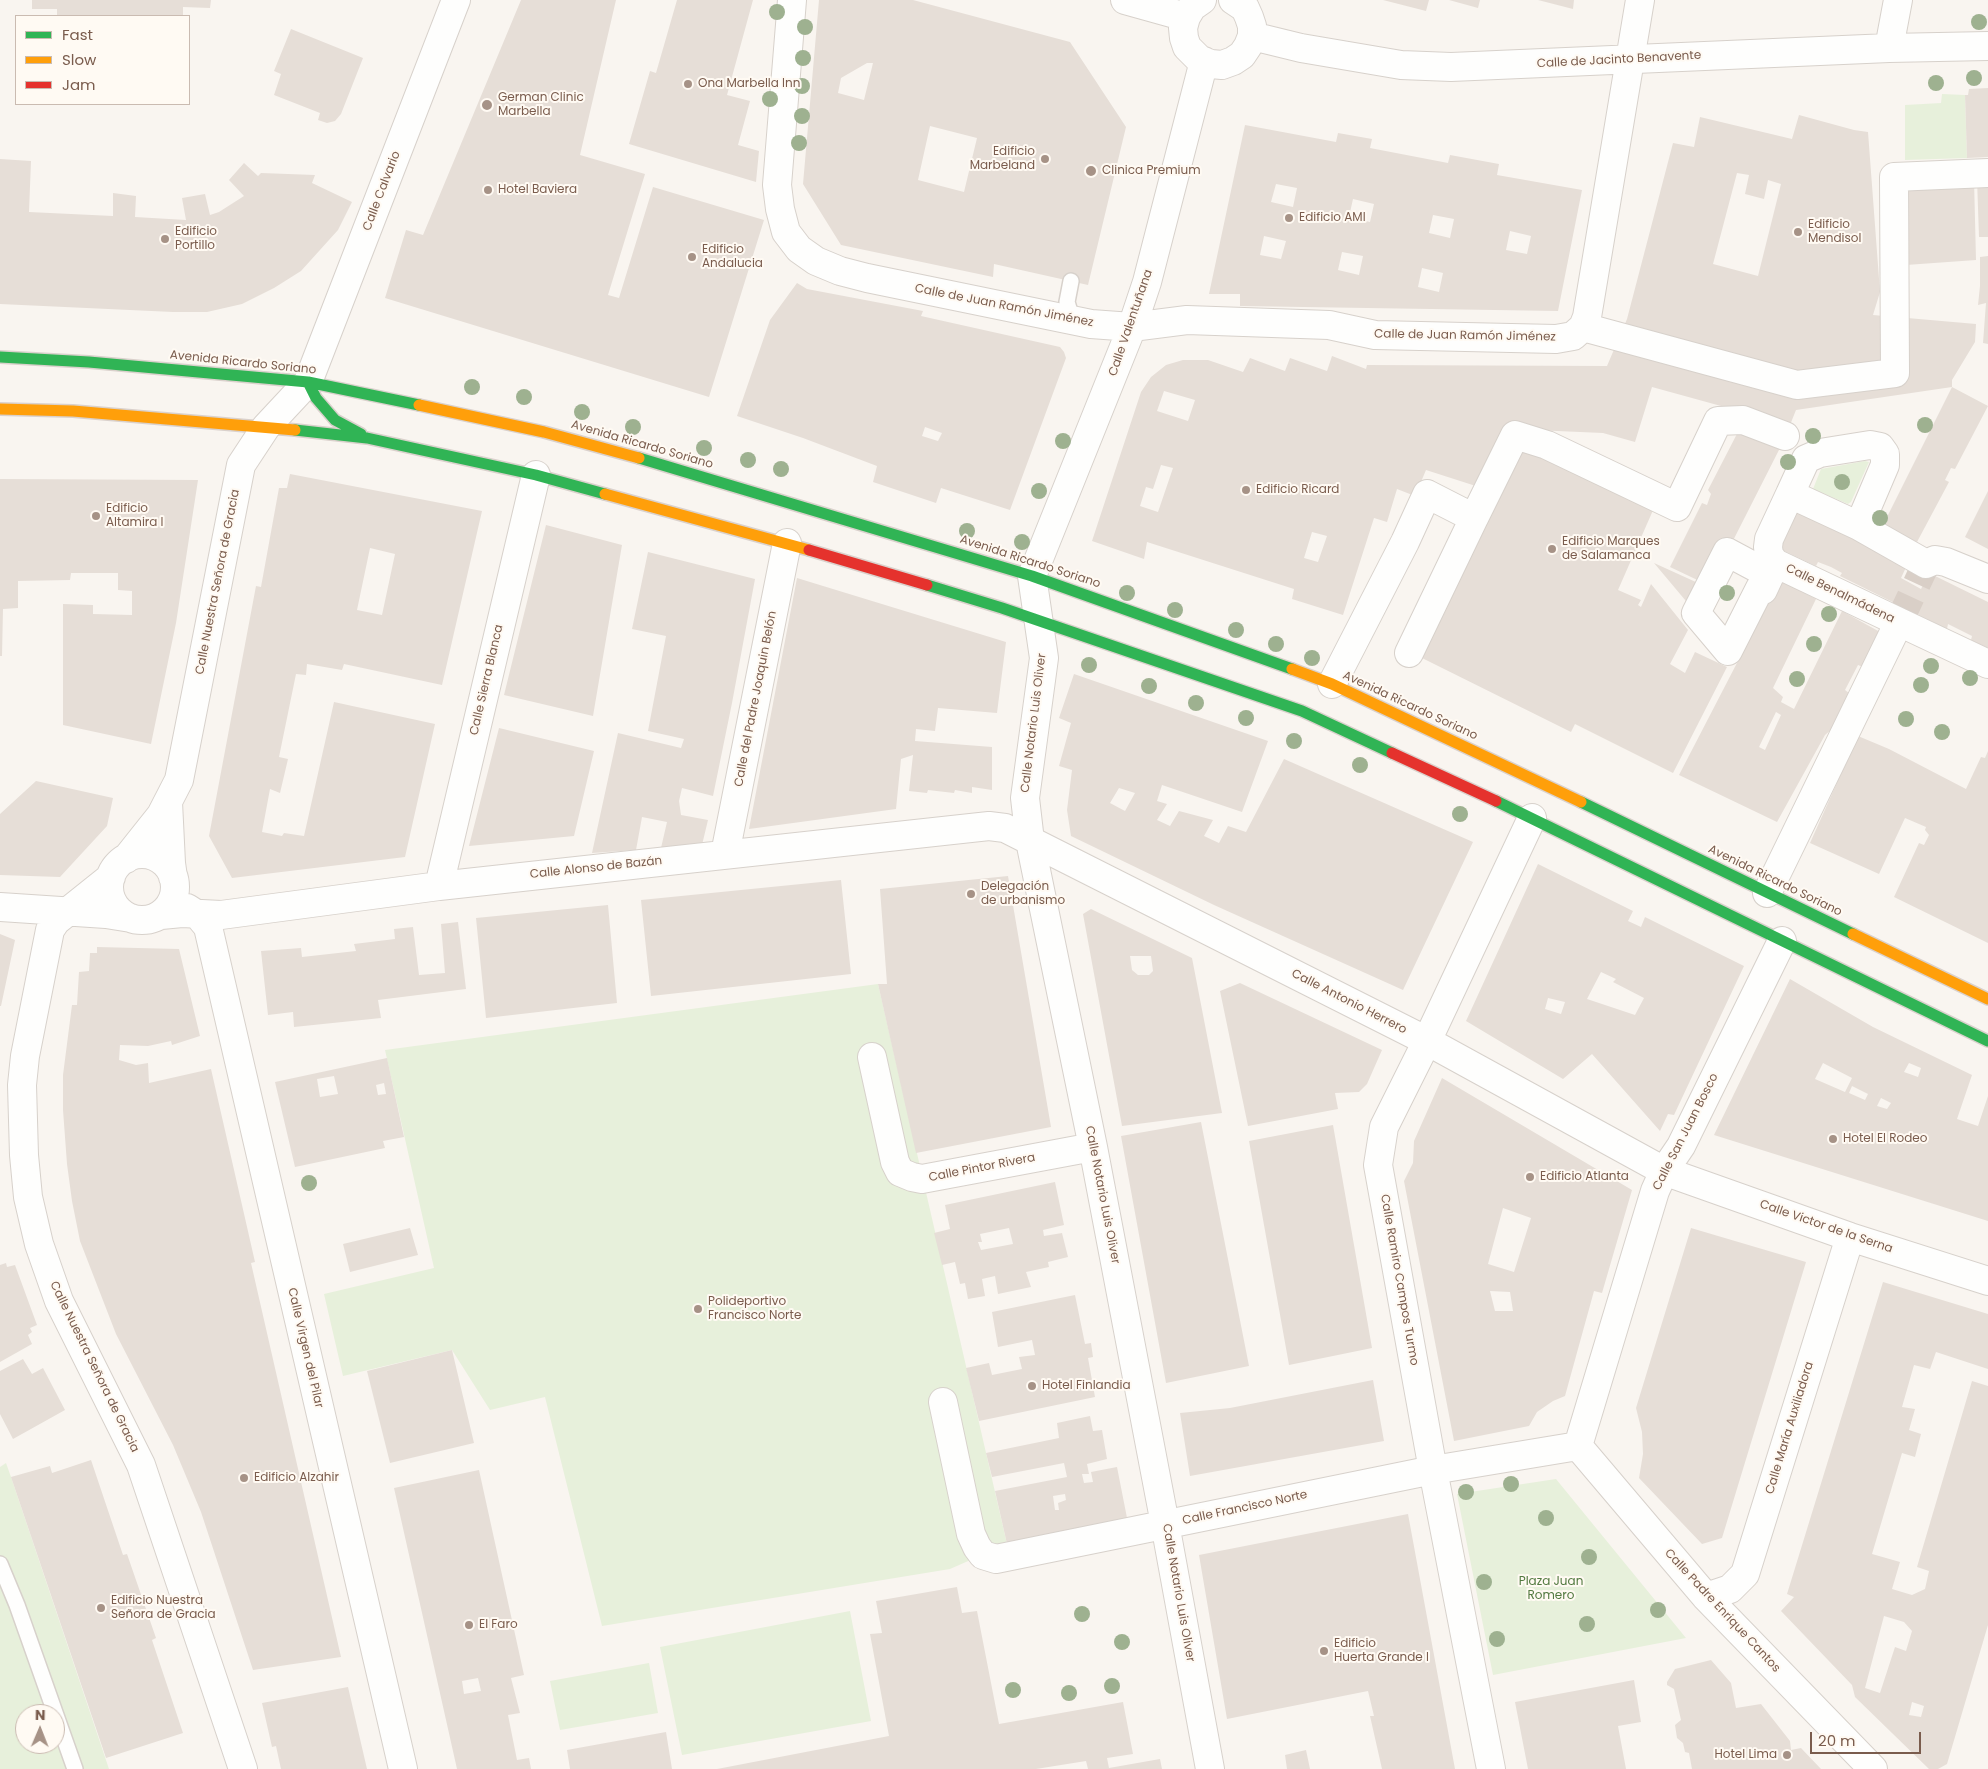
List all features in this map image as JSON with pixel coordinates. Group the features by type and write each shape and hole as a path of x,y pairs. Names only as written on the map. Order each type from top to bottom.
{"main road":[{"name":"Avenida Ricardo Soriano","path":"0,357 89,362 308,382 544,432 698,475 1032,576 1332,684 1523,774 1988,999"},
{"path":"308,382 316,398 335,420 367,438"},
{"path":"0,409 74,411 266,427 367,438 536,475 787,543 1039,620 1302,711 1532,818 1988,1041"}],"street":[{"name":"Calle Calvario","path":"308,382 456,0"},
{"name":"Calle de Juan Ramón Jiménez","path":"792,0 777,185 780,209 786,232 799,249 816,261 840,271 1078,322 1132,327 1196,321 1329,325 1375,335 1556,339 1573,336 1583,327"},
{"path":"1125,0 1194,8 1183,28 1187,47 1193,54 1204,61 1222,65 1242,55 1252,36 1252,26 1244,3"},
{"path":"1640,0 1588,317 1583,327 1797,385 1895,373 1894,177 1988,173"},
{"path":"1889,48 1898,0"},
{"name":"Calle de Jacinto Benavente","path":"1252,36 1301,48 1401,65 1451,67 1889,48 1988,46"},
{"name":"Calle Valentuñana","path":"1032,576 1132,327 1147,282 1204,61"},
{"name":"Calle Nuestra Señora de Gracia","path":"242,1769 141,1465 59,1301 39,1244 28,1197 24,1155 22,1085 25,1056 53,915 119,868 156,821 179,780 241,465 266,427 308,382"},
{"path":"1409,653 1516,435 1547,445 1678,507 1718,421 1744,420 1785,436"},
{"path":"1859,526 1885,465 1885,454 1880,447 1870,445 1828,452 1806,459 1790,494 1859,526 1926,564 1935,560 1946,562 1988,579"},
{"name":"Calle Sierra Blanca","path":"439,886 536,475"},
{"path":"1332,684 1400,533 1427,494 1474,518"},
{"name":"Calle Benalmádena","path":"1768,893 1899,622 1775,563 1769,556 1769,540 1790,494"},
{"name":"Calle del Padre Joaquin Belón","path":"725,854 787,543"},
{"name":"Calle Notario Luis Oliver","path":"1032,576 1044,658 1025,798 1030,841 1093,1147 1166,1524 1210,1769"},
{"path":"1899,622 1988,664"},
{"name":"Calle Nuestra Señora de Gracia","path":"168,802 171,868 169,896"},
{"name":"Calle Ramiro Campos Turmo","path":"1491,1769 1433,1470 1378,1165 1384,1127 1428,1041 1532,818"},
{"name":"Calle Alonso de Bazán","path":"206,919 439,886 989,826 1006,828 1030,841"},
{"name":"Calle Antonio Herrero","path":"1030,841 1428,1041 1664,1171"},
{"path":"0,907 53,915 106,914 136,920 149,919 169,896 165,864 151,856 141,855 119,868 110,890 112,899 119,911 131,918"},
{"path":"169,896 206,919"},
{"name":"Calle Virgen del Pilar","path":"206,919 403,1769"},
{"name":"Calle San Juan Bosco","path":"1578,1446 1652,1200 1664,1171 1681,1146 1782,941"},
{"name":"Calle Pintor Rivera","path":"872,1057 895,1162 900,1172 912,1177 922,1179 1093,1147"},
{"name":"Calle Victor de la Serna","path":"1664,1171 1850,1237 1988,1281"},
{"name":"Calle María Auxiliadora","path":"1706,1597 1730,1589 1745,1574 1850,1237"},
{"name":"Calle Francisco Norte","path":"943,1402 971,1534 976,1547 983,1555 996,1559 1433,1470 1578,1446"},
{"name":"Calle Padre Enrique Cantos","path":"1578,1446 1706,1597 1873,1769"}],"lane":[{"path":"1071,281 1067,302 1070,312 1078,322"},
{"path":"0,1564 17,1605 76,1769"}],"green space":[{"path":"1942,94 1965,95 1967,158 1905,160 1905,105 1941,103"},
{"path":"1865,461 1869,462 1851,502 1848,504 1813,489 1821,469"},
{"name":"Polideportivo Francisco Norte","path":"878,984 1007,1544 950,1569 602,1626 545,1397 490,1410 452,1350 343,1376 324,1294 434,1268 385,1050"},
{"path":"6,1463 109,1769 0,1769 0,1467"},
{"name":"Plaza Juan Romero","path":"1556,1479 1686,1638 1493,1675 1457,1494"},
{"path":"850,1611 871,1721 682,1755 660,1647"},
{"path":"649,1663 658,1713 560,1730 550,1681"}],"building":[{"path":"32,0 211,0 210,8 183,7 183,15 57,15 57,9 32,9"},
{"path":"521,0 616,0 580,155 645,174 608,295 619,298 653,187 764,220 709,397 385,298 406,230 423,235"},
{"name":"Ona Marbella Inn","path":"677,0 753,0 727,95 750,101 738,145 759,151 756,182 629,144 650,71 656,73"},
{"name":"Edificio Marbeland","path":"819,0 913,0 1070,42 1126,127 1088,285 994,264 993,277 841,245 803,184","holes":["867,63 873,63 864,100 838,93 841,78","930,126 977,138 964,192 918,180"]},
{"path":"1383,0 1429,0 1426,11"},
{"path":"1449,0 1480,0 1478,8"},
{"path":"1538,0 1574,0 1573,9"},
{"path":"291,29 363,58 341,114 335,121 327,123 318,120 320,113 274,95 281,74 274,71"},
{"path":"1988,88 1988,157 1967,158 1965,95 1968,95 1969,89"},
{"path":"1799,115 1868,132 1880,292 1873,315 1976,324 1975,342 1952,380 1952,387 1796,410 1790,425 1652,387 1635,442 1603,433 1511,429 1482,488 1426,470 1415,496 1397,489 1387,522 1374,518 1343,615 1292,599 1294,589 1147,542 1144,559 1092,541 1141,392 1151,377 1166,365 1183,360 1208,360 1243,372 1250,358 1285,371 1290,358 1327,371 1332,356 1366,369 1367,365 1607,366 1627,319 1673,143 1694,147 1700,117 1792,139","holes":["1737,173 1749,175 1745,194 1764,199 1768,180 1781,184 1758,276 1713,264","1164,391 1195,400 1188,421 1157,411","1161,465 1173,468 1158,512 1140,506 1146,487 1153,489","1312,532 1327,536 1318,562 1304,558"]},
{"name":"Edificio AMI","path":"1245,125 1336,142 1338,133 1372,139 1370,148 1448,163 1450,155 1499,164 1497,175 1582,190 1558,311 1240,306 1240,294 1209,294","holes":["1276,184 1297,188 1293,207 1271,202","1353,199 1374,204 1370,222 1349,217","1433,215 1454,219 1450,238 1429,233","1510,231 1531,236 1527,254 1506,250","1264,236 1286,241 1281,259 1260,255","1342,252 1363,256 1359,275 1338,270","1422,268 1443,273 1439,292 1418,287"]},
{"name":"Edificio Portillo","path":"0,159 31,161 29,212 113,216 113,193 136,196 135,217 186,220 182,198 205,194 210,215 219,212 244,196 229,180 244,163 258,176 261,173 315,175 312,183 352,202 338,230 301,271 274,288 242,304 207,312 173,312 0,304"},
{"path":"1988,178 1988,237 1979,237 1977,179"},
{"path":"1974,179 1976,260 1906,265 1902,182"},
{"path":"1988,256 1988,344 1983,343 1986,303 1978,305 1980,257"},
{"path":"797,283 807,289 923,311 921,316 1060,347 1066,358 1010,510 941,488 936,503 873,482 877,466 737,416 770,320","holes":["925,427 942,433 938,441 922,436"]},
{"path":"1952,387 1988,406 1955,469 1951,468 1945,480 1949,482 1917,542 1883,525"},
{"path":"1740,428 1781,446 1710,586 1670,567 1702,503 1707,505 1711,494 1708,490"},
{"name":"Edificio Marques de Salamanca","path":"1517,443 1654,508 1618,590 1641,600 1638,605 1641,607 1651,584 1688,630 1670,664 1685,673 1695,652 1727,667 1673,773 1575,724 1571,732 1422,658 1426,650 1421,648"},
{"path":"290,474 482,511 442,685 344,664 342,670 307,664 306,675 296,674 279,757 288,759 280,793 270,789 262,832 282,836 284,833 304,836 334,702 435,724 405,857 232,878 209,836 256,586 261,587 279,488 287,488","holes":["370,548 395,554 382,615 357,610"]},
{"name":"Edificio Altamira I","path":"0,479 198,480 176,623 151,744 63,725 63,604 93,605 93,614 132,615 132,591 118,590 118,573 71,573 70,580 18,581 18,608 3,609 2,656 0,656"},
{"path":"1988,491 1988,549 1965,537"},
{"path":"1797,509 1908,563 1901,578 1921,589 1929,573 1988,602 1988,648 1971,640 1972,636 1948,624 1947,629 1840,576 1842,573 1831,567 1818,562 1816,566 1778,548"},
{"path":"546,525 622,545 593,716 504,695"},
{"path":"648,552 755,579 732,703 713,796 682,788 679,801 681,815 708,820 702,845 661,848 667,822 642,817 636,850 592,853 618,733 681,748 684,739 648,731 666,636 632,629"},
{"path":"1654,563 1709,588 1696,613"},
{"path":"1770,575 1816,599 1773,688 1783,697 1781,702 1794,709 1842,611 1880,632 1863,667 1858,665 1845,690 1849,693 1832,729 1825,735 1777,822 1679,775 1738,661 1728,651","holes":["1776,712 1781,715 1765,750 1759,747"]},
{"path":"797,578 1006,642 997,713 938,708 935,731 916,729 915,741 992,747 992,790 972,787 972,793 955,790 954,793 928,790 927,793 909,791 913,755 901,759 896,809 749,829"},
{"path":"1074,674 1268,741 1242,812 1162,785 1157,801 1167,804 1157,820 1170,826 1179,811 1213,820 1204,836 1219,843 1228,826 1246,832 1284,759 1473,842 1403,990 1214,905 1071,836 1067,810 1072,770 1059,766 1071,723 1059,718","holes":["1119,788 1135,793 1125,811 1110,803"]},
{"path":"499,728 594,751 574,836 469,846"},
{"path":"1858,736 1889,749 1966,789 1981,757 1985,758 1988,751 1988,943 1894,897 1919,843 1924,845 1929,835 1925,830 1926,827 1905,818 1879,874 1810,843"},
{"path":"36,781 113,798 107,826 60,877 0,875 0,814"},
{"path":"1538,864 1633,911 1628,921 1641,927 1645,917 1744,966 1674,1115 1668,1114 1660,1131 1592,1054 1563,1079 1466,1021","holes":["1601,972 1616,979 1613,982 1644,998 1635,1015 1587,999","1548,998 1565,1002 1561,1014 1545,1009"]},
{"path":"1008,876 1051,1127 916,1153 878,984 887,984 880,889"},
{"path":"841,880 851,974 651,996 641,900"},
{"path":"608,905 617,1003 486,1018 476,918"},
{"path":"1091,909 1192,958 1222,1113 1122,1126 1083,914","holes":["1130,956 1151,956 1153,971 1149,975 1138,975 1132,970"]},
{"path":"458,922 466,989 378,1000 381,1018 294,1027 293,1012 268,1015 261,951 301,948 302,957 356,951 354,944 395,939 394,929 413,927 419,975 445,973 441,924"},
{"path":"0,934 15,940 1,1006 0,1006"},
{"path":"97,947 179,949 200,1036 172,1045 171,1041 148,1046 120,1045 119,1060 136,1065 148,1063 149,1083 211,1069 255,1262 251,1263 341,1657 253,1670 201,1512 173,1445 116,1334 80,1241 67,1164 63,1110 63,1075 72,1005 77,1005 79,972 89,971 90,953 97,953"},
{"path":"1790,979 1873,1027 1972,1075 1957,1119 1978,1126 1988,1096 1988,1221 1714,1135","holes":["1823,1063 1852,1078 1845,1092 1815,1079","1909,1063 1921,1068 1918,1077 1904,1072","1852,1086 1868,1094 1865,1100 1849,1093","1881,1098 1891,1103 1887,1109 1877,1106"]},
{"path":"1240,983 1382,1050 1367,1084 1359,1092 1335,1093 1338,1109 1248,1126 1220,991"},
{"path":"387,1058 404,1137 383,1141 385,1148 295,1167 275,1082","holes":["334,1076 338,1094 320,1097 317,1079","384,1083 386,1094 378,1095 376,1085"]},
{"path":"1442,1078 1632,1190 1602,1293 1594,1291 1565,1396 1553,1401 1537,1412 1529,1426 1454,1441 1404,1181 1413,1163 1414,1141","holes":["1503,1208 1531,1218 1514,1272 1488,1264","1490,1291 1510,1292 1513,1311 1495,1311"]},
{"path":"1201,1122 1249,1366 1166,1383 1121,1136"},
{"path":"1333,1125 1372,1348 1289,1365 1249,1141"},
{"path":"1055,1182 1064,1225 1043,1230 1044,1236 1062,1233 1068,1257 1048,1262 1049,1267 1026,1272 1031,1287 998,1294 995,1276 982,1279 985,1296 968,1299 965,1283 960,1284 955,1262 942,1265 934,1233 950,1229 945,1205","holes":["1009,1228 1013,1244 981,1250 978,1242 982,1242 980,1234"]},
{"path":"410,1228 418,1255 350,1272 343,1244"},
{"path":"1691,1228 1806,1262 1722,1538 1702,1544 1639,1478 1643,1454 1642,1432 1636,1408"},
{"path":"6,1263 7,1267 15,1265 37,1325 30,1328 32,1332 28,1335 32,1344 0,1362 0,1265"},
{"path":"1883,1282 1988,1314 1988,1369 1936,1352 1930,1369 1914,1365 1902,1407 1915,1409 1909,1430 1921,1434 1915,1457 1902,1453 1872,1554 1900,1562 1892,1589 1912,1595 1925,1589 1929,1571 1917,1567 1972,1381 1988,1386 1988,1625 1947,1764 1938,1769 1929,1769 1855,1697 1852,1685 1781,1611 1794,1597 1787,1594","holes":["1884,1616 1904,1622 1912,1631 1906,1651 1895,1647 1880,1693 1865,1688","1912,1702 1924,1706 1921,1717 1909,1715"]},
{"name":"Hotel Finlandia","path":"1075,1295 1085,1344 1091,1343 1093,1357 1088,1358 1095,1397 979,1421 966,1368 989,1363 992,1375 1022,1369 1019,1357 1035,1355 1032,1340 998,1347 992,1312"},
{"path":"452,1350 474,1443 390,1463 367,1371"},
{"path":"23,1359 32,1374 43,1368 65,1410 13,1439 0,1414 0,1371"},
{"path":"1373,1380 1384,1441 1190,1476 1180,1413 1230,1408"},
{"path":"1090,1416 1093,1431 1102,1430 1107,1459 1087,1464 1089,1474 1082,1474 1084,1483 1093,1482 1091,1472 1117,1467 1128,1523 1007,1544 995,1491 1067,1477 1064,1463 992,1477 986,1453 1059,1438 1057,1423","holes":["1065,1494 1066,1500 1058,1503 1059,1510 1055,1510 1053,1496"]},
{"name":"Edificio Nuestra Señora de Gracia","path":"91,1460 123,1555 127,1554 156,1638 152,1640 183,1733 106,1758 11,1477 50,1466 52,1473"},
{"name":"El Faro","path":"479,1470 524,1675 511,1678 520,1713 508,1715 517,1760 529,1758 531,1769 457,1769 394,1488","holes":["478,1678 481,1691 464,1694 462,1681"]},
{"name":"Edificio Huerta Grande I","path":"1408,1514 1455,1769 1382,1769 1370,1716 1374,1716 1368,1691 1227,1719 1199,1555"},
{"path":"957,1587 962,1613 977,1611 999,1724 1123,1702 1133,1754 1107,1758 1109,1768 1160,1759 1162,1769 1088,1769 1086,1761 1036,1769 717,1769 889,1736 870,1634 882,1633 876,1601"},
{"path":"1711,1660 1731,1683 1736,1708 1761,1704 1790,1741 1791,1750 1801,1748 1821,1769 1692,1769 1689,1753 1685,1752 1683,1743 1677,1738 1675,1725 1681,1720 1674,1689 1667,1685 1667,1682 1675,1669"},
{"path":"1634,1680 1641,1722 1618,1726 1626,1769 1528,1769 1515,1702"},
{"path":"348,1687 367,1769 281,1769 276,1746 272,1747 262,1703"},
{"path":"666,1732 672,1769 570,1769 567,1750"},
{"path":"1306,1750 1310,1769 1287,1769 1285,1755"}],"tunnel":[{"path":"1899,622 1926,564"}],"traffic: fast":[{"path":"0,357 89,362 308,382 419,405"},
{"path":"308,382 316,398 335,420 361,434"},
{"path":"295,430 367,438 536,475 605,494"},
{"path":"639,458 1032,576 1292,669"},
{"path":"927,585 1002,608 1302,711 1392,753"},
{"path":"1496,801 1988,1041"},
{"path":"1581,802 1853,934"}],"traffic: slow":[{"path":"419,405 544,432 639,458"},
{"path":"0,409 73,411 295,430"},
{"path":"605,494 809,550"},
{"path":"1292,669 1332,684 1581,802"},
{"path":"1853,934 1988,999"}],"traffic: jam":[{"path":"809,550 927,585"},
{"path":"1392,753 1496,801"}],"place":[{"name":"Ona Marbella Inn","path":"688,84"},
{"name":"German Clinic Marbella","path":"487,105"},
{"name":"Edificio Marbeland","path":"1045,159"},
{"name":"Clinica Premium","path":"1091,171"},
{"name":"Hotel Baviera","path":"488,190"},
{"name":"Edificio AMI","path":"1289,218"},
{"name":"Edificio Mendisol","path":"1798,232"},
{"name":"Edificio Portillo","path":"165,239"},
{"name":"Edificio Andalucia","path":"692,257"},
{"name":"Edificio Ricard","path":"1246,490"},
{"name":"Edificio Altamira I","path":"96,516"},
{"name":"Edificio Marques de Salamanca","path":"1552,549"},
{"name":"Delegación de urbanismo","path":"971,894"},
{"name":"Hotel El Rodeo","path":"1833,1139"},
{"name":"Edificio Atlanta","path":"1530,1177"},
{"name":"Polideportivo Francisco Norte","path":"698,1309"},
{"name":"Hotel Finlandia","path":"1032,1386"},
{"name":"Edificio Alzahir","path":"244,1478"},
{"name":"Edificio Nuestra Señora de Gracia","path":"101,1608"},
{"name":"El Faro","path":"469,1625"},
{"name":"Edificio Huerta Grande I","path":"1324,1651"},
{"name":"Hotel Lima","path":"1787,1755"}]}
